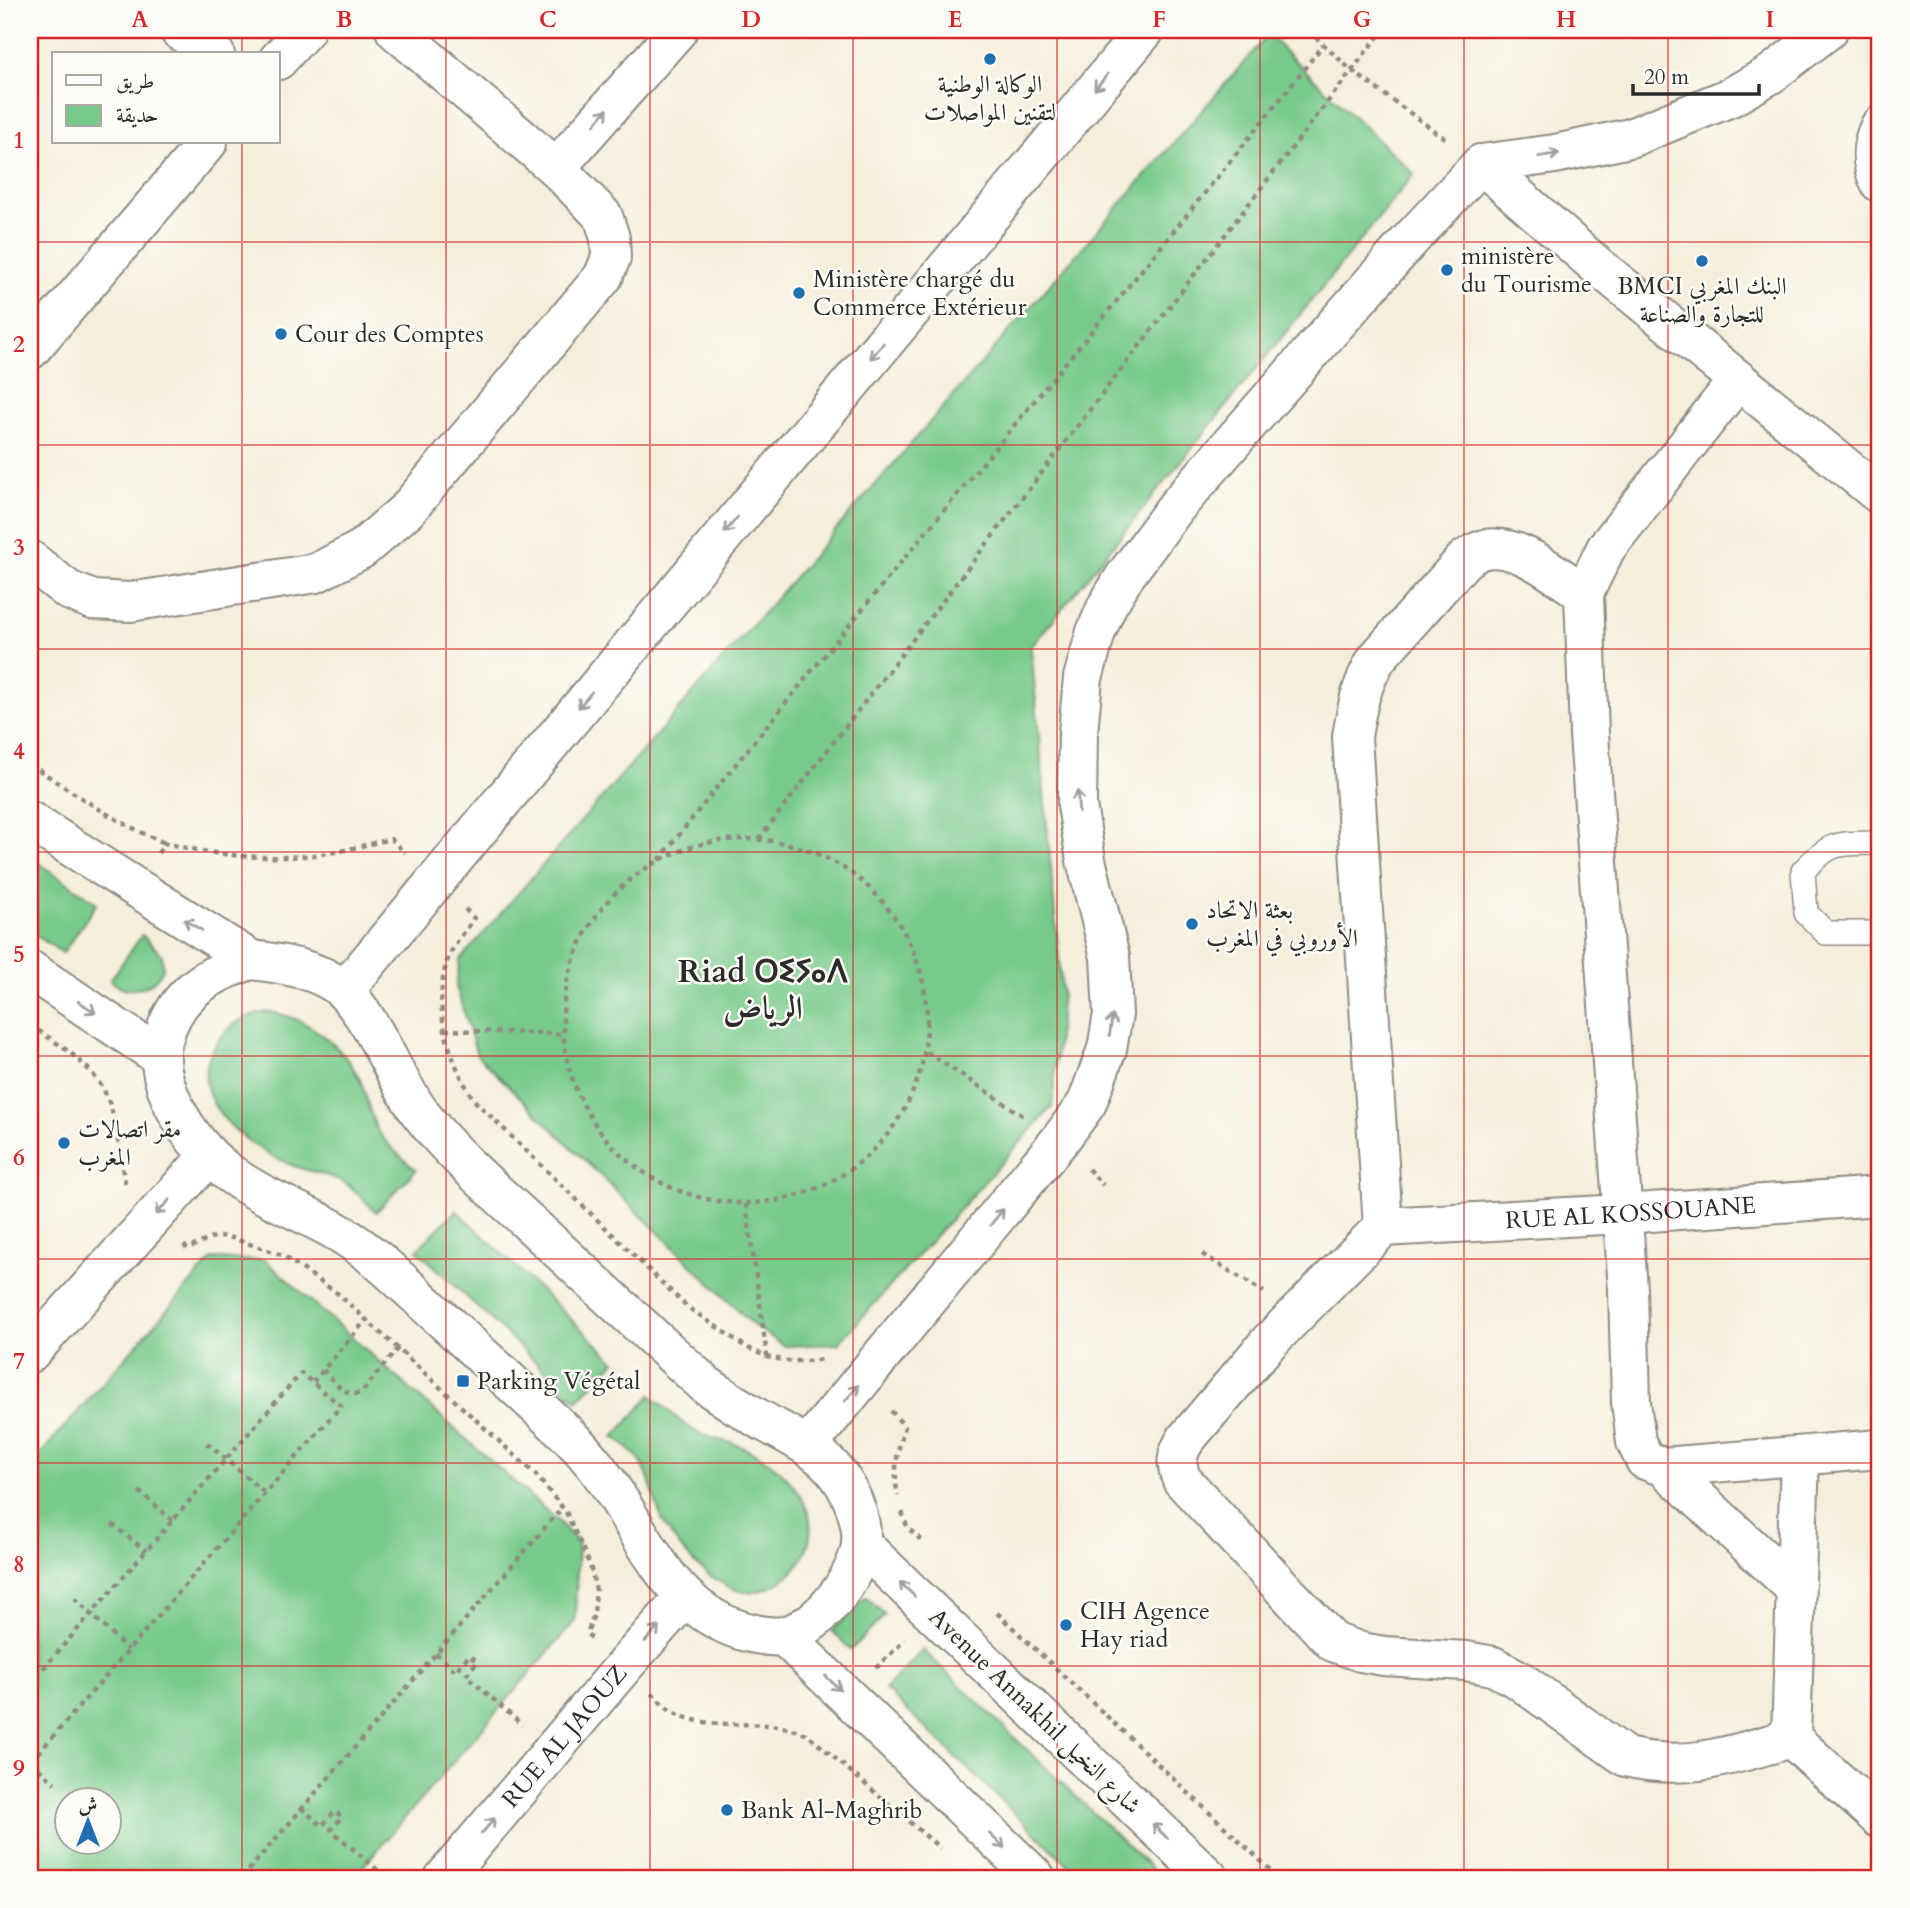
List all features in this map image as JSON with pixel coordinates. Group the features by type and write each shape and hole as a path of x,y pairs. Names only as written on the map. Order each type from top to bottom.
{"street":[{"path":"179,30 212,52"},
{"path":"280,58 305,30"},
{"path":"30,560 68,590 93,600 130,602 316,573 362,549 407,510 603,278 611,258 610,238 603,216 556,169 395,30"},
{"path":"556,169 678,30"},
{"path":"344,991 1145,30"},
{"path":"808,1445 1060,1140 1087,1103 1107,1049 1112,1014 1110,957 1086,860 1077,805 1078,733 1083,678 1096,632 1107,606 1125,576 1176,508 1400,251 1481,164 1555,154 1630,138 1731,97 1771,74 1828,30"},
{"path":"1880,126 1871,152 1873,169 1880,183"},
{"path":"30,350 206,144"},
{"path":"1481,164 1594,263 1880,495"},
{"path":"1738,380 1606,548 1584,593 1589,734 1628,1290 1631,1402 1636,1442 1645,1460 1664,1467 1795,1588"},
{"path":"1584,593 1526,557 1506,550 1483,549 1465,559 1377,658 1360,690 1352,737 1383,1227 1269,1342 1186,1439 1177,1454 1176,1465 1182,1480 1333,1642 1361,1652 1384,1656 1466,1661 1493,1667 1519,1680 1626,1756 1646,1761 1704,1762 1791,1738"},
{"path":"30,821 134,889 251,960"},
{"path":"251,960 282,963 311,972 344,991 376,1036 410,1099 466,1164 706,1385 739,1408 808,1445 833,1467 845,1485 857,1514 861,1544 852,1574 835,1600 812,1622 784,1636 757,1634 730,1627 706,1614 685,1597 657,1565 618,1499 593,1465 559,1427 373,1256 317,1221 250,1189 208,1157 185,1127 168,1093 159,1056 166,1029 175,1012 199,983 223,969 251,960"},
{"path":"30,970 159,1056"},
{"path":"30,1353 208,1157"},
{"name":"RUE AL KOSSOUANE","path":"1383,1227 1880,1196"},
{"path":"1664,1467 1880,1448"},
{"path":"1800,1455 1791,1738 1880,1819"},
{"name":"Avenue Annakhil شارع النخيل","path":"861,1544 1209,1878"},
{"name":"RUE AL JAOUZ","path":"444,1878 685,1597"},
{"path":"784,1636 1036,1878"}],"lane":[{"path":"1880,843 1836,844 1818,856 1803,871 1806,913 1826,933 1880,933"}],"path":[{"path":"1308,30 1351,70 1481,164"},
{"path":"759,839 1383,30"},
{"path":"658,860 707,842 759,839 810,851 856,875 893,913 917,958 928,1009 927,1052 906,1109 875,1150 832,1181 784,1199 746,1204 681,1192 635,1166 598,1130 573,1084 562,1034 566,981 585,933 616,891 658,860 1323,45"},
{"path":"30,764 104,813 165,843 234,856 277,858 321,854 391,839 474,918 448,958 442,1006 451,1055 474,1100 687,1306 746,1347 767,1357 812,1361 836,1356 863,1380 905,1427 899,1446 896,1485 907,1527 926,1545"},
{"path":"134,889 165,843"},
{"path":"445,1030 562,1034"},
{"path":"927,1052 1060,1140 1103,1185"},
{"path":"746,1204 767,1357"},
{"path":"1202,1254 1298,1313"},
{"path":"313,1382 366,1320"},
{"path":"323,1370 350,1394 356,1395 362,1392 398,1348"},
{"path":"30,1684 301,1373 341,1406 30,1763 55,1783"},
{"path":"207,1443 265,1493"},
{"path":"139,1491 173,1521"},
{"path":"242,1878 562,1508"},
{"path":"112,1524 146,1551"},
{"path":"75,1598 128,1650"},
{"path":"994,1610 1279,1878"},
{"path":"808,1735 932,1613"},
{"path":"436,1653 455,1671 470,1655 477,1662 466,1675 501,1707"},
{"path":"30,1670 37,1676"},
{"path":"301,1808 322,1826 335,1811 342,1817 331,1830 387,1878"}],"green space":[{"path":"1268,35 1414,174 1031,647 1062,992 1052,1107 838,1344 784,1346 753,1325 477,1055 456,986 460,960"},
{"path":"30,857 97,903 63,953 30,932"},
{"path":"142,935 162,955 163,969 153,982 146,986 124,988 110,980"},
{"path":"267,1012 281,1014 309,1026 344,1055 360,1080 378,1131 416,1170 376,1212 345,1183 289,1164 256,1146 239,1134 213,1103 207,1086 206,1068 213,1049 235,1023"},
{"path":"456,1210 615,1361 577,1401 417,1250"},
{"path":"212,1259 265,1260 558,1521 578,1542 575,1621 353,1878 30,1878 30,1466"},
{"path":"651,1395 694,1431 755,1453 776,1467 793,1485 806,1507 810,1537 798,1565 775,1585 761,1591 746,1592 728,1586 696,1564 668,1531 641,1462 614,1437"},
{"path":"866,1597 885,1615 851,1650 832,1631"},
{"path":"923,1650 1161,1878 1082,1878 885,1689"}],"place":[{"name":"الوكالة الوطنية لتقنين المواصلات","path":"990,59"},
{"name":"BMCI البنك المغربي للتجارة والصناعة","path":"1702,261"},
{"name":"ministère du Tourisme","path":"1447,270"},
{"name":"Ministère chargé du Commerce Extérieur","path":"799,293"},
{"name":"Cour des Comptes","path":"281,334"},
{"name":"بعثة الاتحاد الأوروبي في المغرب","path":"1192,924"},
{"name":"مقر اتصالات المغرب","path":"64,1143"},
{"name":"Parking Végétal","path":"463,1381"},
{"name":"CIH Agence Hay riad","path":"1066,1625"},
{"name":"Bank Al-Maghrib","path":"727,1810"}],"district":[{"name":"Riad ⵔⵉⵢⴰⴷ الرياض","path":"763,990"}]}
